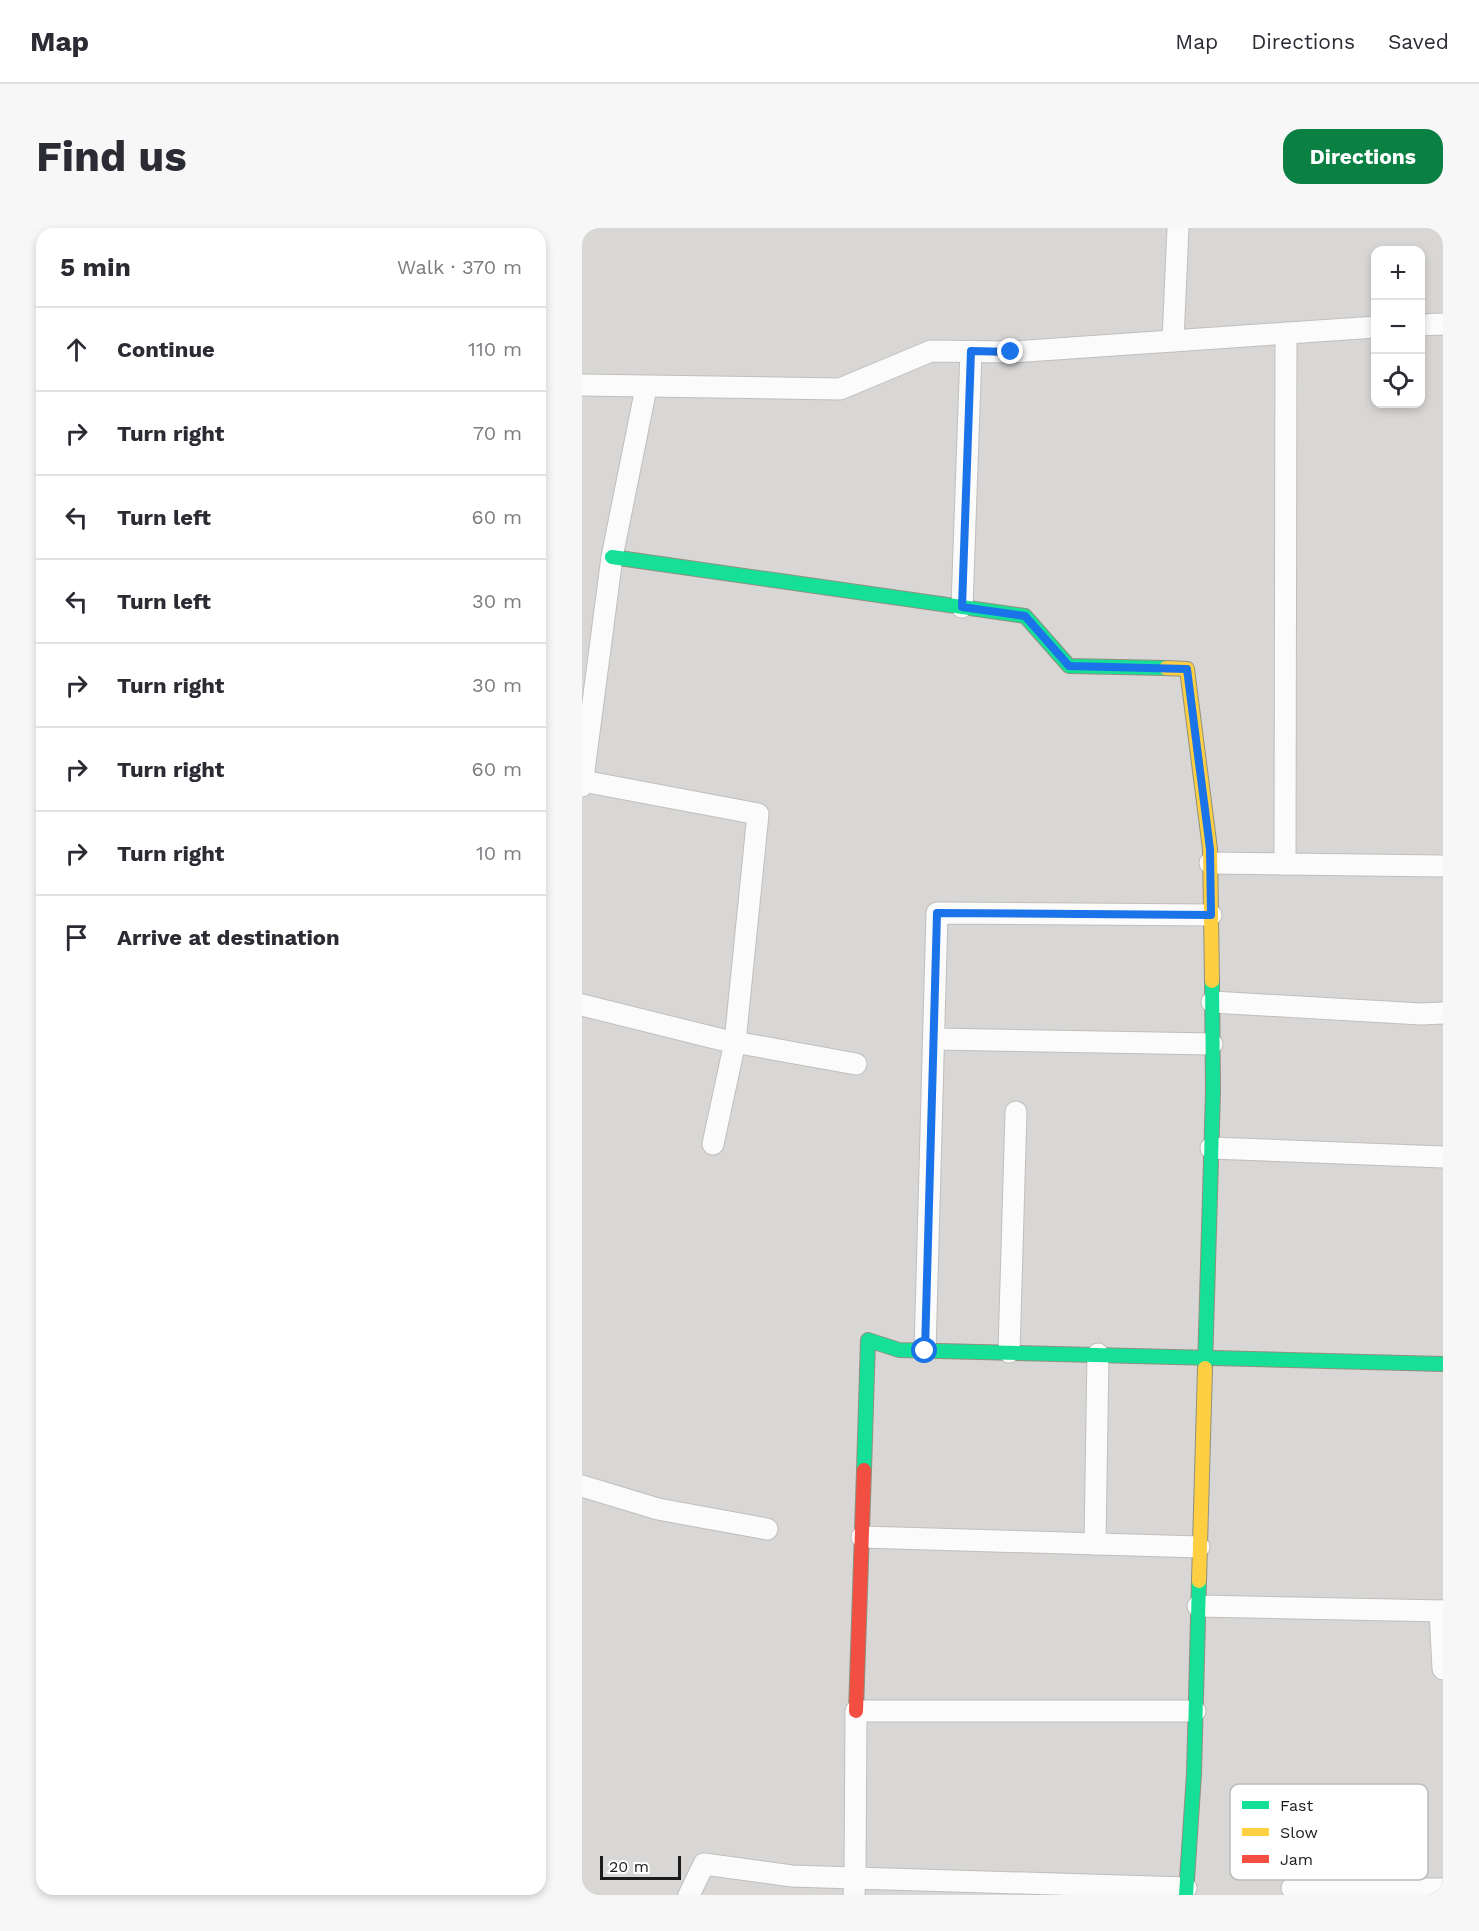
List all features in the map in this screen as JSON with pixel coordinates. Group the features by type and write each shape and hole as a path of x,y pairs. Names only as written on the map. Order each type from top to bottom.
{"street":[{"path":"1173,341 1178,228"},
{"path":"1425,325 1443,324"},
{"path":"582,385 646,388 840,389 931,351 1011,352 1371,327"},
{"path":"1285,864 1286,333"},
{"path":"962,607 971,351"},
{"path":"646,388 612,557 585,745 583,783 758,814 735,1042 713,1144"},
{"path":"612,557 1025,616 1069,666 1187,669 1210,863 1211,1148 1203,1356 1195,1711 1186,1891 855,1886 704,1864 689,1895"},
{"path":"1210,863 1443,866"},
{"path":"925,1351 937,913 1211,915"},
{"path":"1212,1002 1421,1014 1443,1013"},
{"path":"582,1005 735,1042 856,1064"},
{"path":"934,1039 1212,1044"},
{"path":"1009,1352 1016,1112"},
{"path":"1211,1148 1443,1157"},
{"path":"855,1886 856,1711 868,1340 899,1350 1203,1356 1443,1364"},
{"path":"1095,1544 1098,1354"},
{"path":"582,1486 658,1509 767,1529"},
{"path":"861,1537 1199,1547"},
{"path":"1198,1606 1442,1611 1443,1669"},
{"path":"856,1711 1195,1711"},
{"path":"1292,1888 1443,1889"}],"shaded area":[{"path":"582,228 1443,228 1443,1895 582,1895"}],"traffic: fast":[{"path":"612,557 1025,616 1069,666 1166,668"},
{"path":"1205,1368 1213,1091 1212,981"},
{"path":"864,1470 868,1340 899,1350 1443,1364"},
{"path":"1186,1895 1194,1774 1199,1581"}],"traffic: slow":[{"path":"1166,668 1187,669 1210,849 1212,981"},
{"path":"1199,1581 1205,1368"}],"traffic: jam":[{"path":"856,1711 864,1470"}],"route":[{"path":"925,1351 937,913 1211,915 1210,849 1187,669 1069,666 1025,616 962,607 971,351 1011,352"}]}
